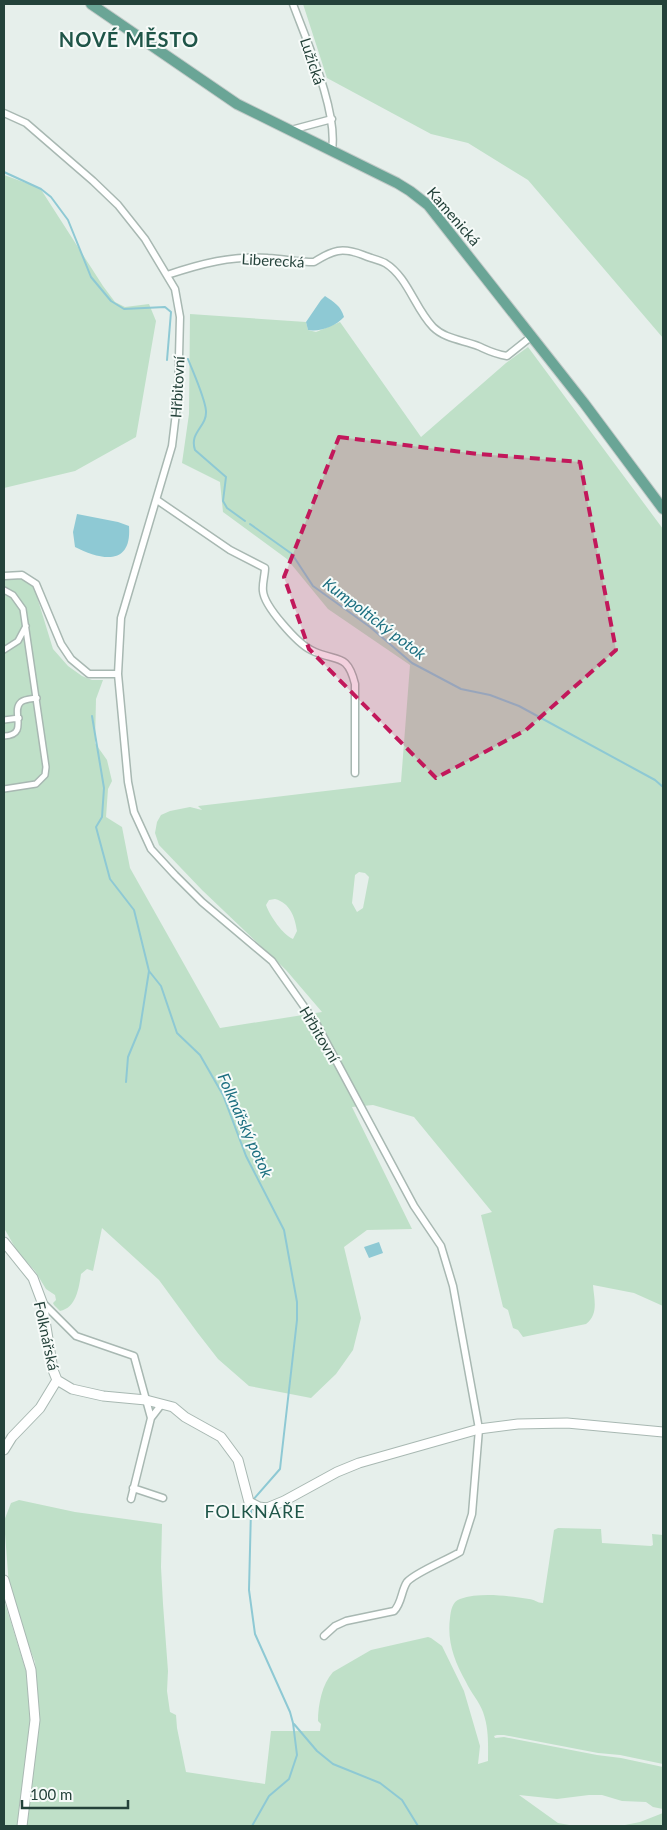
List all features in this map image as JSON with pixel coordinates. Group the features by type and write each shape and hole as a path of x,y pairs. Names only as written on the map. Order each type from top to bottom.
{"main road":[{"name":"Kamenická","path":"91,4 220,94 410,191 428,205 532,336 663,509"}],"street":[{"name":"Lužická","path":"293,4 314,58 332,119 334,140 332,150"},
{"path":"4,113 26,123 118,205 145,239 166,274"},
{"path":"289,130 332,119"},
{"name":"Liberecká","path":"166,274 204,263 237,258 267,258 314,262 328,253 338,250 354,252 385,263 398,276 433,328 446,336 478,346 492,353 507,356 532,336"},
{"name":"Hřbitovní","path":"166,274 175,289 180,317 178,396 172,446 121,618 118,674 128,782 134,812 151,849 202,902 272,961 317,1025 414,1206 442,1246 453,1286 479,1429 472,1514 460,1552 418,1574 407,1582 399,1607 394,1611 346,1621 335,1626 324,1636"},
{"path":"157,500 230,550 265,568 263,591 266,601 277,616 302,644 312,650 345,661 352,671 355,684 355,773"},
{"path":"4,576 22,575 36,584 62,644 71,659 89,674 118,674"},
{"path":"4,590 13,595 20,602 23,609 46,767 45,775 36,784 4,789"},
{"path":"4,650 16,642 26,626"},
{"path":"4,736 14,733 19,725 17,706 19,703 36,698"},
{"path":"4,720 19,718"},
{"name":"Folknářská","path":"4,1242 33,1278 42,1302 53,1370 57,1380"},
{"path":"42,1302 76,1336 134,1356 151,1418"},
{"path":"4,1450 12,1437 40,1408 57,1380 72,1389 103,1396 146,1400 174,1407 185,1417 221,1437 238,1460 249,1502 258,1507 267,1508 284,1501 337,1472 359,1463 479,1429 518,1424 567,1423 663,1432"},
{"path":"131,1499 151,1418 161,1405"},
{"path":"133,1488 163,1498"},
{"path":"4,1580 32,1678 35,1720 22,1826"}],"highlighted area":[{"path":"339,437 478,454 580,462 616,650 526,730 436,778 309,649 284,577"}],"green space":[{"path":"303,4 663,4 663,338 528,180 468,143 431,134 327,78"},
{"path":"4,175 40,188 115,302 125,307 149,304 156,321 136,437 75,471 4,488"},
{"path":"190,314 306,322 308,330 316,332 340,322 421,437 506,363 528,347 663,529 663,1306 634,1293 593,1285 594,1311 593,1316 586,1324 523,1337 518,1330 513,1328 508,1310 503,1307 481,1215 492,1212 414,1117 373,1105 352,1107 412,1229 367,1230 344,1247 361,1318 353,1350 336,1374 311,1398 249,1386 218,1359 159,1280 102,1228 93,1271 87,1269 81,1274 76,1297 70,1306 60,1311 53,1303 56,1300 55,1295 46,1289 35,1271 17,1251 4,1228 4,579 20,579 34,587 53,649 68,666 82,676 92,680 103,680 96,699 95,743 107,760 112,781 108,789 106,817 122,827 130,868 220,1028 322,1012 286,970 202,890 159,845 155,833 157,822 161,815 190,807 202,810 198,806 401,782 410,665 328,609 287,559 223,512 220,482 182,463 189,414","holes":["359,872 365,873 369,877 363,908 357,912 352,903 355,875","275,899 291,911 297,931 293,939 281,929 266,905 269,900"]},
{"path":"19,1500 75,1512 162,1524 161,1567 168,1671 167,1691 170,1712 176,1715 186,1772 265,1784 271,1731 320,1731 321,1724 318,1721 320,1702 326,1682 333,1672 371,1650 428,1637 442,1646 464,1691 480,1746 478,1764 488,1761 485,1718 452,1651 449,1626 451,1609 455,1602 468,1597 486,1595 531,1599 543,1603 554,1530 558,1528 601,1529 602,1543 651,1546 653,1545 652,1534 663,1535 663,1764 504,1735 494,1736 495,1738 504,1737 663,1767 663,1809 653,1807 646,1802 622,1801 602,1795 557,1799 519,1795 558,1823 575,1826 27,1826 40,1720 35,1662 17,1615 9,1586 4,1521 11,1503"},
{"path":"4,1600 26,1671 30,1720 17,1826 4,1826"},
{"path":"663,1813 663,1826 620,1826 640,1822"}],"water":[{"path":"325,296 339,307 344,317 328,328 308,330 306,322"},
{"path":"77,514 129,526 129,539 125,548 120,554 113,557 104,557 75,547 73,532"},
{"path":"379,1242 383,1253 369,1258 364,1247"}],"waterway":[{"name":"Folknářský potok","path":"4,172 41,189 51,197 68,220 91,277 111,301 124,309 165,307 171,312 167,360"},
{"name":"Kumpoltický potok","path":"188,359 206,411 206,417 194,439 195,450 226,477 223,501 227,508 245,521"},
{"name":"Kumpoltický potok","path":"250,524 292,554 313,586 370,627 412,663 461,689 490,695 519,706 655,780 663,787"},
{"name":"Folknářský potok","path":"92,716 104,788 102,817 96,827 110,879 134,910 149,971 161,986 177,1033 200,1055 223,1095 246,1156 284,1230 297,1302 297,1320 280,1469 253,1500"},
{"path":"126,1082 128,1057 140,1028 149,971"},
{"name":"Folknářský potok","path":"251,1509 249,1590 255,1634 290,1712 297,1755 289,1779 269,1796 252,1826"},
{"path":"294,1724 317,1751 333,1764 380,1783 402,1800 418,1826"}],"district":[{"name":"NOVÉ MĚSTO","path":"129,39"},
{"name":"FOLKNÁŘE","path":"255,1511"}]}
